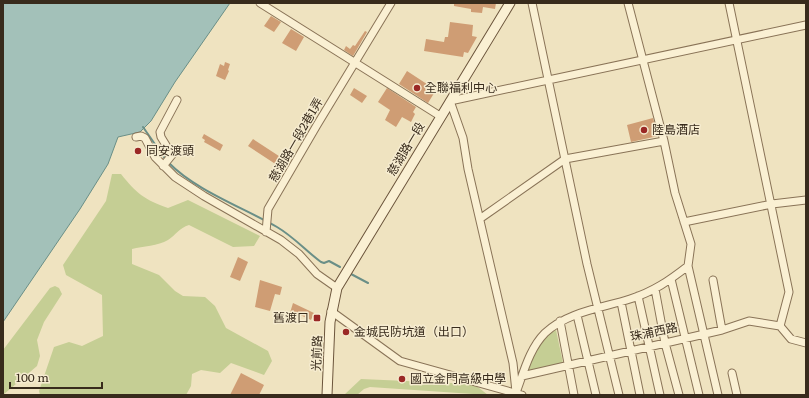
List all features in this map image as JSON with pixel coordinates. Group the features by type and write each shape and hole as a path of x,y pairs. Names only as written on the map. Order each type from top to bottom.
{"main road":[{"name":"慈湖路一段","path":"332,311 337,288 440,116 510,3"},
{"name":"光前路","path":"327,395 332,311"}],"street":[{"path":"260,3 440,116"},
{"name":"慈湖路一段2巷1弄","path":"266,229 268,209 391,3"},
{"path":"532,3 547,80 598,309 620,395"},
{"path":"628,3 664,141 675,193 691,244 688,266 718,395"},
{"path":"729,3 772,204 789,292 780,326 791,339 806,343"},
{"path":"518,394 513,363 481,218 468,169 463,138 450,101 806,25"},
{"path":"164,166 172,154 161,137 160,132 176,100"},
{"path":"136,137 141,136 145,138 150,151 182,183 266,229 287,244 317,274 337,288"},
{"path":"481,218 565,159 664,141"},
{"path":"684,222 772,204 806,200"},
{"path":"518,394 522,376 534,348 544,334 560,321 621,302 655,289 688,266"},
{"path":"671,279 699,395"},
{"path":"713,280 722,330"},
{"path":"655,289 665,343 679,395"},
{"path":"638,296 660,395"},
{"path":"621,302 640,395"},
{"path":"332,311 400,361 518,394"},
{"path":"577,315 596,395"},
{"path":"560,321 574,395"},
{"name":"珠浦西路","path":"522,376 610,354 722,330 749,321 780,326"},
{"path":"732,373 737,395"}],"green space":[{"path":"112,174 121,174 131,186 147,199 160,205 168,208 188,200 260,236 254,246 233,247 189,225 164,242 132,249 132,264 159,275 175,291 183,296 205,297 215,306 226,328 268,351 272,361 264,375 231,363 220,373 201,370 192,374 191,386 186,395 40,395 39,391 54,347 69,342 82,346 103,336 102,295 66,275 63,265 106,201"},
{"path":"55,286 59,288 62,294 44,322 37,340 40,356 37,366 3,395 3,350 50,288"},
{"path":"556,330 563,363 526,372 534,353 541,343"},
{"path":"361,379 474,384 488,395 370,387 364,389 357,395 344,395"}],"water":[{"path":"3,3 230,3 175,82 151,121 140,132 118,137 108,164 80,209 3,322"}],"building":[{"path":"454,3 496,3 495,9 483,7 482,13 471,12 471,9 454,6"},
{"path":"271,16 281,22 274,32 264,26"},
{"path":"450,22 473,25 472,36 477,37 468,53 464,52 463,57 424,51 426,39 444,42 445,37 448,37"},
{"path":"291,29 304,37 296,51 282,43"},
{"path":"365,31 367,32 353,56 344,50 346,46 350,49 353,45 355,46"},
{"path":"225,62 230,64 225,80 216,76 220,64 224,66"},
{"name":"全聯福利中心","path":"407,71 436,90 428,103 399,84"},
{"path":"354,88 367,96 362,103 350,95"},
{"path":"387,88 416,107 413,112 415,114 411,122 402,117 396,127 385,120 390,110 378,102"},
{"name":"陸島酒店","path":"653,118 658,136 631,142 627,125"},
{"path":"204,134 223,145 220,151 204,142 205,140 202,138"},
{"path":"253,139 285,160 280,167 248,146"},
{"path":"238,257 248,262 240,281 230,277"},
{"path":"260,280 282,287 280,295 275,294 270,311 255,307"},
{"path":"293,303 314,313 311,320 298,314 295,318 289,316"},
{"path":"241,373 264,385 259,395 230,395"}],"waterway":[{"path":"143,127 166,160"},
{"path":"169,163 192,182 277,227 321,262 324,263 329,261 340,267"},
{"path":"351,274 368,283"}],"place":[{"name":"全聯福利中心","path":"417,88"},
{"name":"陸島酒店","path":"644,130"},
{"name":"同安渡頭","path":"138,151"},
{"name":"舊渡口","path":"317,318"},
{"name":"金城民防坑道（出口）","path":"346,332"},
{"name":"國立金門高級中學","path":"402,379"}]}
